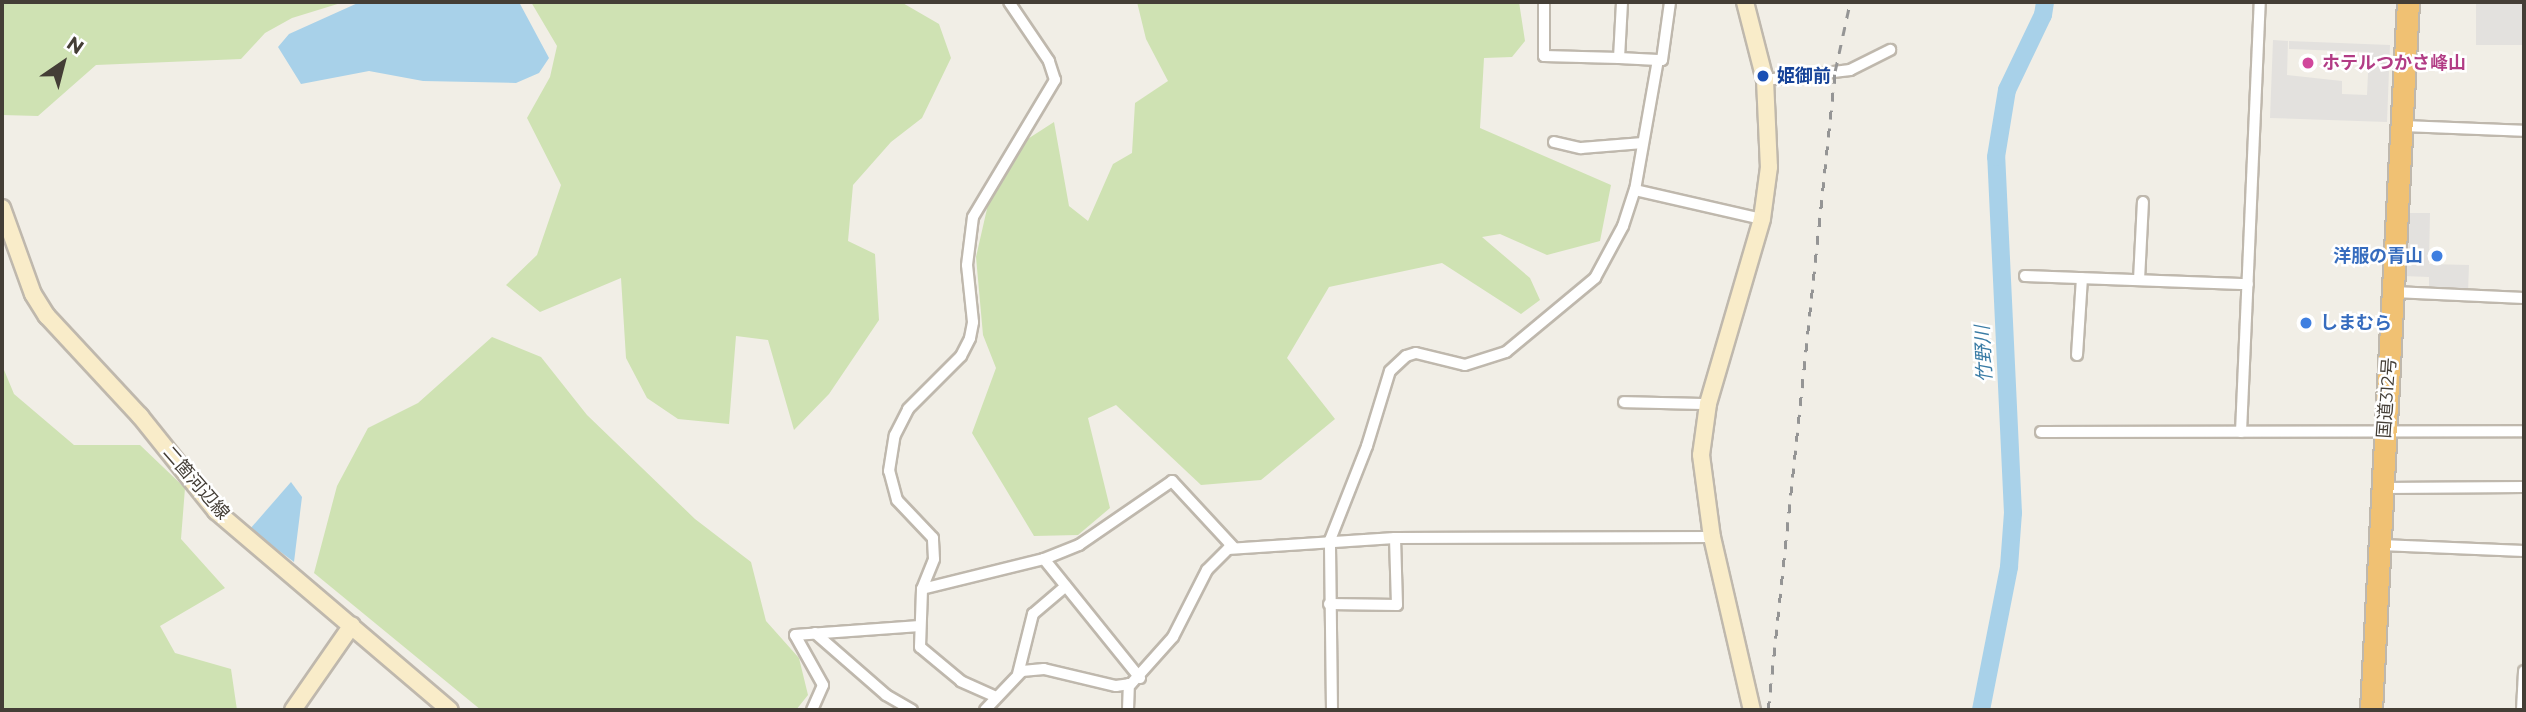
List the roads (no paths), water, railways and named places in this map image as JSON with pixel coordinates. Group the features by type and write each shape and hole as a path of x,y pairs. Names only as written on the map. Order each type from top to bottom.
{"highway":[{"name":"国道312号","path":"2371,710 2408,2"}],"street":[{"path":"994,696 961,681 933,661 920,647 922,589 934,559 933,538 897,500 890,483 895,435 908,409 961,356 970,338 972,322 967,265 973,216 1055,80 1049,61 1009,2"},
{"path":"1544,2 1544,56 1657,60 1662,60 1670,2"},
{"path":"1619,58 1622,2"},
{"path":"1745,2 1765,80 1769,167 1762,219 1707,404 1701,475 1712,537 1752,710"},
{"path":"2241,432 2260,2"},
{"path":"1765,80 1850,70 1890,50"},
{"path":"1332,710 1330,540 1367,446 1390,371 1416,353 1479,363 1520,341 1595,278 1623,226 1635,190 1657,60"},
{"path":"2402,126 2524,131"},
{"path":"1554,142 1581,148 1643,143"},
{"path":"1635,190 1762,219"},
{"path":"2139,280 2143,202"},
{"name":"二箇河辺線","path":"2,208 23,271 47,316 140,416 216,511 450,710"},
{"path":"2025,276 2248,284"},
{"path":"2077,355 2082,278"},
{"path":"2394,292 2524,299"},
{"path":"1624,402 1707,404"},
{"path":"2041,432 2524,432"},
{"path":"922,589 1044,559 1079,545 1172,481 1234,548"},
{"path":"2384,488 2524,487"},
{"path":"985,710 994,696 1018,674 1044,668 1116,686 1129,684 1140,678 1173,637 1207,570 1234,548 1395,538 1712,537"},
{"path":"1329,604 1397,605 1395,538"},
{"path":"2381,545 2524,551"},
{"path":"1044,559 1140,678"},
{"path":"1018,674 1033,614 1066,586"},
{"path":"293,710 352,625"},
{"path":"812,710 822,685 795,635 920,626"},
{"path":"815,633 886,695 912,710"},
{"path":"2522,710 2524,671"},
{"path":"1128,710 1129,684"}],"water":[{"path":"360,2 519,2 549,58 539,73 516,83 423,81 369,71 301,84 278,47 289,34"},
{"path":"291,482 302,497 294,562 250,529"}],"waterway":[{"name":"竹野川","path":"1981,710 2009,567 2013,513 1996,157 2007,90 2043,15 2045,2"}],"railway":[{"path":"1768,710 1835,71 1850,2"}],"place":[{"name":"ホテルつかさ峰山","path":"2308,63"},
{"name":"姫御前","path":"1763,76"},
{"name":"洋服の青山","path":"2437,256"},
{"name":"しまむら","path":"2306,323"}]}
